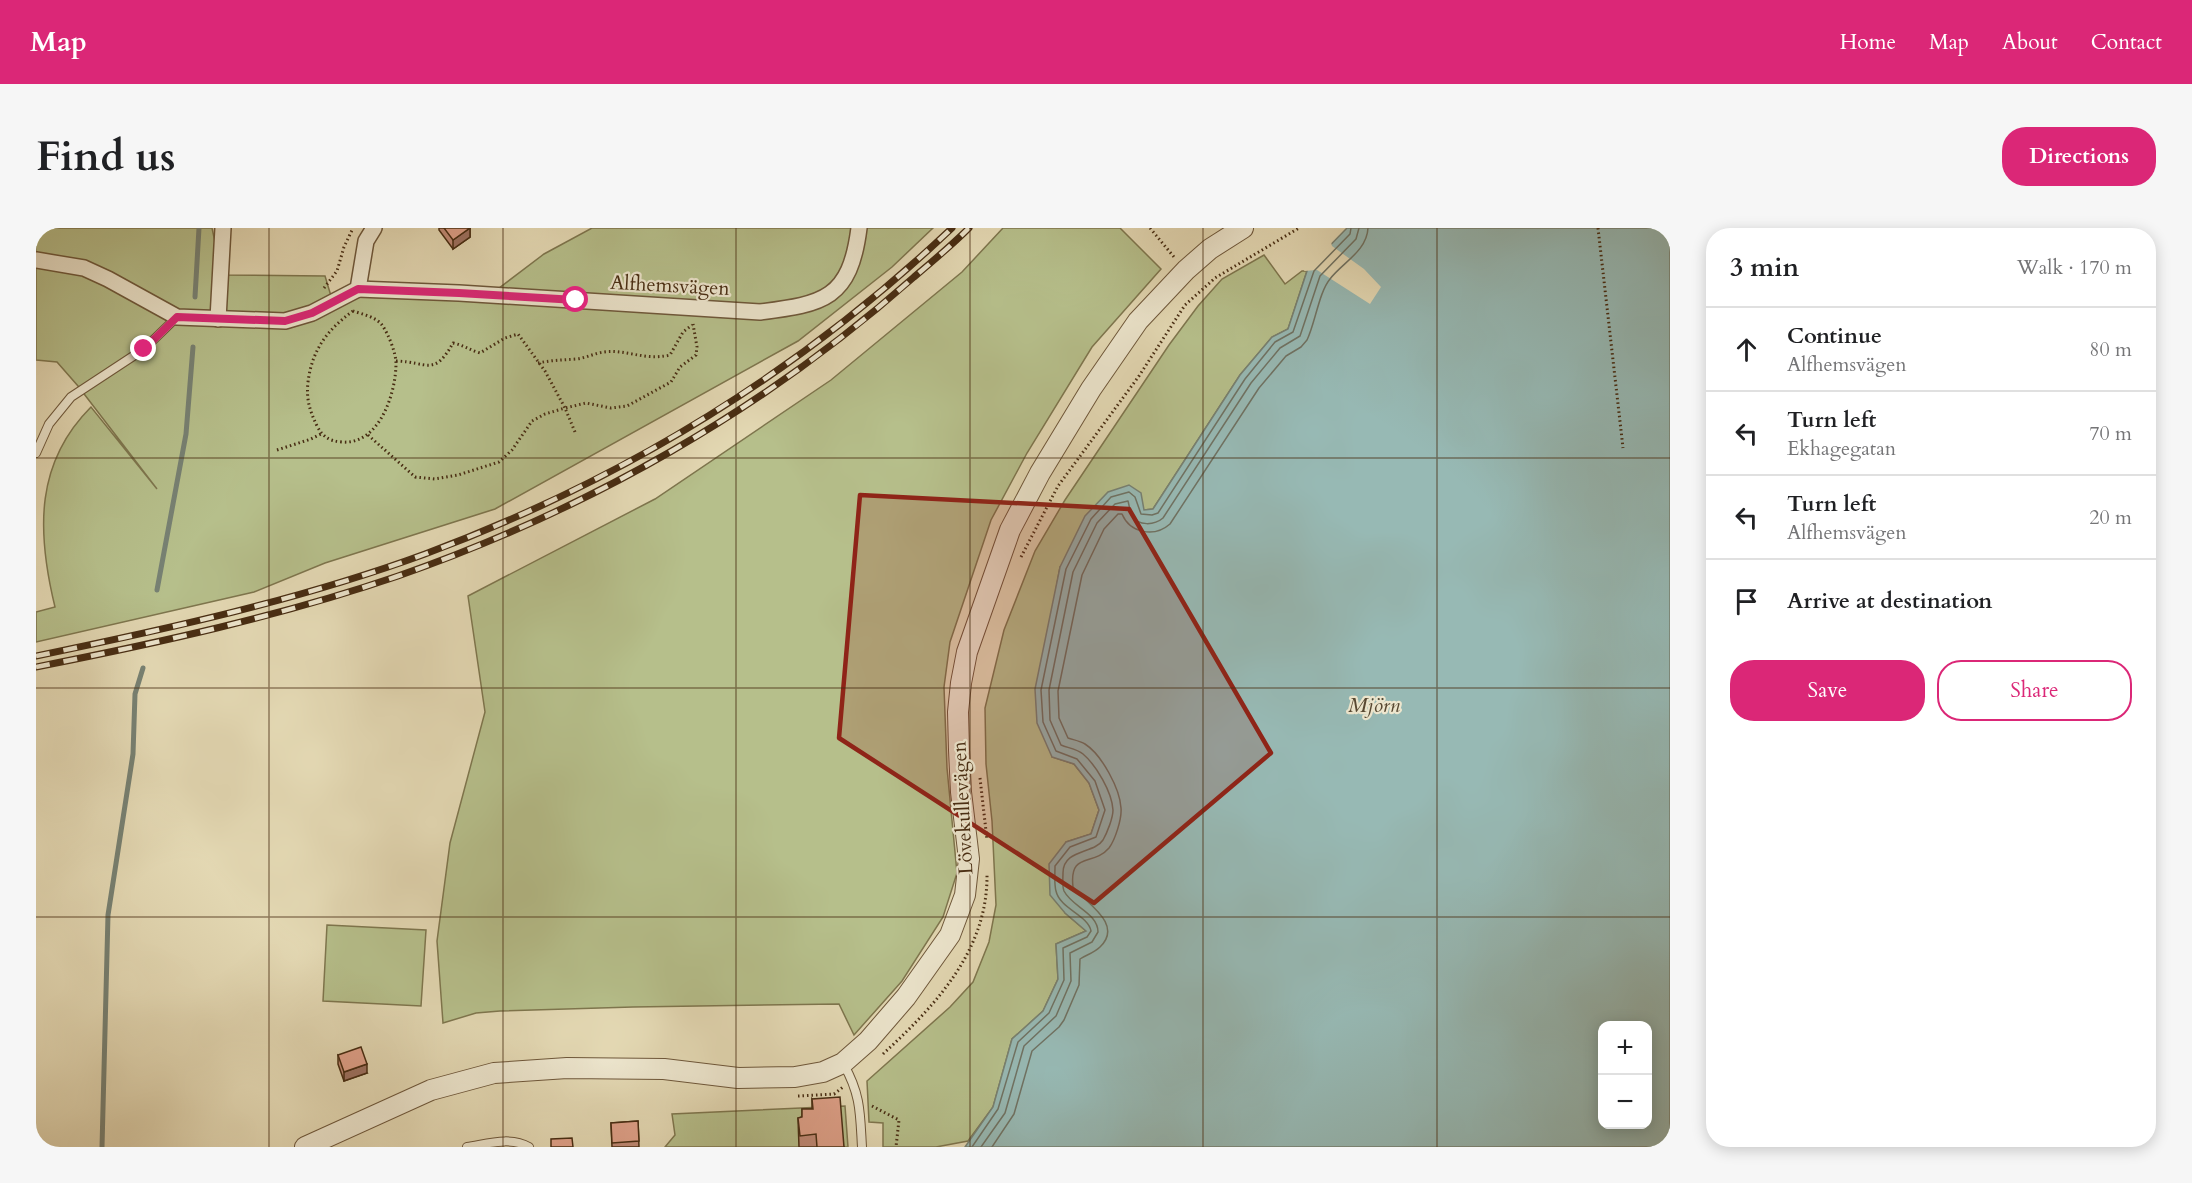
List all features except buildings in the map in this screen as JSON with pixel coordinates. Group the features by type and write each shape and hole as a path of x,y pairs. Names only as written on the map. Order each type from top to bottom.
{"street":[{"path":"218,319 223,228"},
{"path":"36,260 84,268 177,317 285,321 312,313 358,289 366,241 374,228"},
{"name":"Alfhemsvägen","path":"358,289 760,312 794,308 822,300 837,290 849,274 859,228"},
{"name":"Lövekullevägen","path":"305,1147 431,1090 494,1073 567,1068 642,1069 764,1078 848,1072 868,1041 906,997 950,934 965,895 969,859 961,792 959,750 961,683 967,652 1010,530 1040,473 1138,321 1186,270 1210,249 1243,228"}],"lane":[{"path":"36,453 49,424 71,397 144,349 177,317"},
{"path":"848,1072 858,1098 862,1147"},
{"path":"467,1147 502,1141 517,1142 529,1147"}],"path":[{"path":"1150,228 1186,270"},
{"path":"1019,562 1058,486 1139,376 1185,305 1215,278 1299,228"},
{"path":"1598,228 1623,448"},
{"path":"368,435 414,477 435,478 458,475 499,462 512,450 532,421 545,414 586,403 611,408 627,406 671,382 680,368 696,355 698,346 693,324 696,308"},
{"path":"353,311 381,323 396,361 395,378 388,404 379,423 368,435 349,443 331,441 321,434 309,410 310,367 315,352 325,335 338,322 353,311"},
{"path":"538,363 558,359 577,359 605,352 645,357 670,355 683,332 693,324"},
{"path":"396,361 431,366 439,364 453,343 461,344 468,350 480,353 505,338 518,334 558,393 575,432"},
{"path":"278,450 321,434"},
{"path":"980,771 987,846"},
{"path":"880,1056 923,1014 956,975 981,926 987,893 987,869"},
{"path":"834,1094 848,1072"},
{"path":"796,1095 805,1097 834,1094 858,1098 899,1120 896,1147"}],"highlighted area":[{"path":"860,495 1129,509 1271,753 1094,903 839,738"}],"green space":[{"path":"36,228 212,228 222,275 325,276 331,296 482,301 544,254 592,228 933,228 892,267 798,341 495,509 325,563 254,592 36,642 36,612 55,607 45,551 45,498 50,474 59,450 73,428 91,407 157,489 57,362 36,360"},
{"path":"1003,228 1120,228 1161,269 1092,347 1027,453 991,520 950,642 944,687 947,768 957,873 943,917 902,981 854,1035 839,1004 500,1011 476,1013 443,1023 437,941 450,843 485,712 468,596 655,499 831,380 962,272"},
{"path":"1264,255 1285,284 1302,271 1307,271 1288,329 1272,337 1240,375 1153,509 1144,510 1060,567 1050,623 1052,757 1074,764 1089,783 1099,810 1091,834 1066,842 1065,913 1086,931 1056,944 1058,979 1043,1011 1012,1039 993,1107 968,1141 936,1147 883,1147 883,1123 869,1122 867,1081 950,1007 973,982 989,942 996,905 992,821 986,764 985,708 1004,630 1035,551 1065,500 1169,345 1198,306 1222,279"},
{"path":"327,925 426,930 421,1006 323,1001"},
{"path":"845,1106 848,1147 665,1147 675,1135 672,1114"}],"water":[{"name":"Mjörn","path":"1347,228 1670,228 1670,1147 965,1147 993,1107 1012,1039 1043,1011 1058,979 1056,944 1086,931 1065,913 1050,895 1049,864 1066,842 1091,834 1099,810 1089,783 1074,764 1052,757 1037,723 1035,689 1060,567 1085,516 1108,492 1129,485 1141,493 1144,510 1153,509 1240,375 1272,337 1288,329 1308,268"}],"pier":[{"path":"1331,242 1332,246 1364,269 1381,287 1370,304 1317,270 1304,271 1306,266"}],"waterway":[{"path":"195,297 199,228"},
{"path":"157,590 186,434 193,347"},
{"path":"102,1147 108,915 133,754 135,694 143,668"}],"railway":[{"path":"36,656 184,624 330,586 425,554 569,493 705,418 770,375 894,280 952,228"},
{"path":"36,667 173,638 309,604 398,576 468,550 537,520 671,452 735,413 797,371 857,325 969,228"}],"route":[{"path":"144,349 177,317 285,321 312,313 358,289 576,300"}]}
